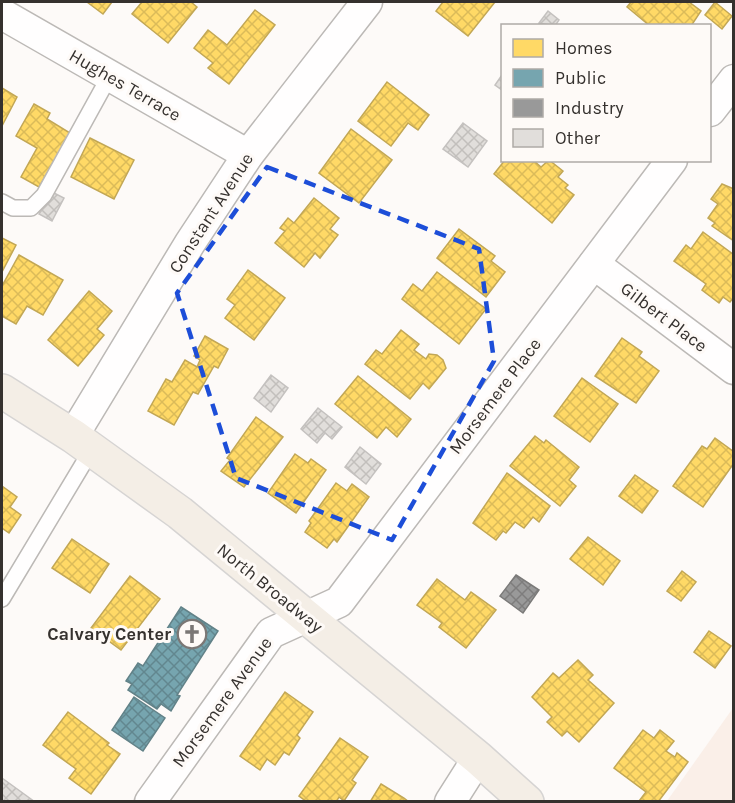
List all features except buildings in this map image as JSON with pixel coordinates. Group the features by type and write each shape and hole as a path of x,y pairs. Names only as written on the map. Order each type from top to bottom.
{"main road":[{"name":"North Broadway","path":"2,391 83,442 180,513 527,801"}],"street":[{"name":"Constant Avenue","path":"83,442 190,243 248,155 366,2"},
{"name":"Hughes Terrace","path":"2,14 248,155"},
{"path":"711,110 734,80"},
{"name":"Morsemere Place","path":"306,617 339,602 670,162"},
{"name":"Gilbert Place","path":"594,264 734,369"},
{"name":"Morsemere Avenue","path":"150,801 272,633 306,617"},
{"path":"450,801 478,758"}],"lane":[{"path":"2,202 13,208 31,208 44,195 110,77"},
{"path":"2,599 83,442"}],"highlighted area":[{"path":"267,167 479,249 494,361 392,540 236,478 177,293"}],"shaded area":[{"path":"733,708 733,801 667,801"}],"place":[{"name":"Calvary Center","path":"192,634"}]}
